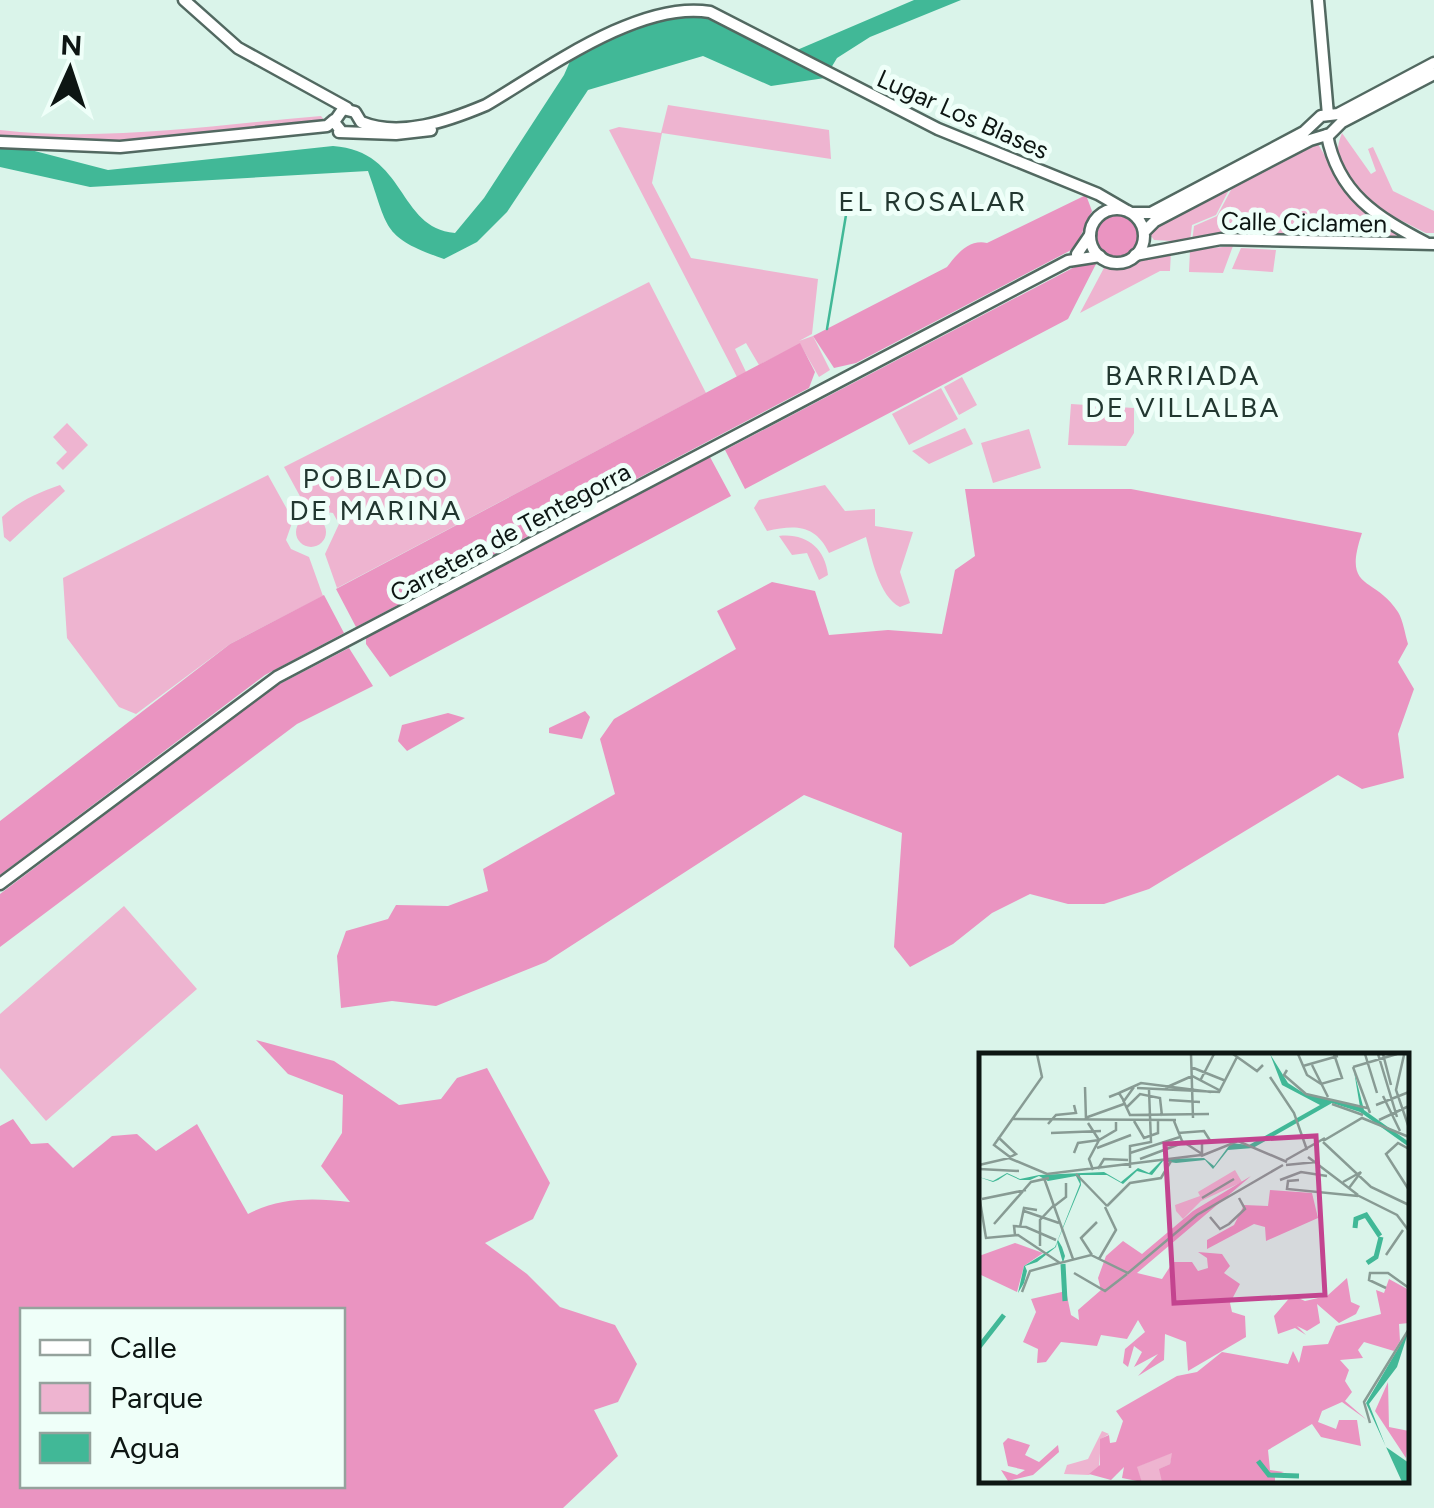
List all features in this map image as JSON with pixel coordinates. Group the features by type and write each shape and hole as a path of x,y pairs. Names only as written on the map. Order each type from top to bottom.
{"main road":[{"path":"184,0 227,41 324,97 339,114 346,132"},
{"path":"1318,0 1335,166 1366,209 1404,238"},
{"name":"Lugar Los Blases","path":"490,103 614,26 666,6 710,12 938,129 1130,212"},
{"path":"1097,218 1112,209 1151,213 1304,132 1316,121 1434,63"},
{"path":"1082,188 1096,199 1097,218 1090,235 1100,256 1116,262 1135,255 1144,232 1181,208 1434,74"},
{"path":"339,114 381,128 405,127 439,122 490,103"},
{"path":"258,132 415,133 451,124 490,103"},
{"path":"0,142 97,148 327,126 339,114"},
{"path":"346,132 358,119"},
{"path":"1316,121 1316,130 1329,133"},
{"path":"1348,189 1432,244"},
{"path":"1130,212 1144,232"},
{"name":"Calle Ciclamen","path":"1144,232 1158,241 1180,244"},
{"name":"Carretera de Tentegorra","path":"0,884 276,678 1068,260 1083,249 1090,235"},
{"name":"Calle Ciclamen","path":"1135,255 1221,239 1404,238 1432,244"},
{"name":"Carretera de Tentegorra","path":"1068,260 1086,254 1100,256"}],"green space":[{"path":"668,105 829,130 831,159 662,133 652,183 691,258 818,279 812,334 799,341 813,336 830,370 819,377 800,344 759,365 746,343 735,349 746,372 737,377 609,130 619,127 661,133"},
{"path":"321,116 327,124 148,145 0,142 0,130 121,133"},
{"path":"1342,133 1371,174 1376,171 1368,149 1373,147 1393,191 1434,211 1434,233 1426,233 1378,207 1349,182 1338,151"},
{"path":"1318,144 1349,197 1403,238 1246,232 1192,242 1194,226 1217,216 1232,188"},
{"path":"1231,186 1216,215 1192,225 1190,242 1154,240 1136,216"},
{"path":"1233,246 1223,273 1189,272 1190,250"},
{"path":"1241,248 1276,250 1273,272 1232,269"},
{"path":"1171,251 1170,271 1160,271 1080,313 1105,266 1121,268"},
{"path":"649,282 706,393 337,588 325,554 339,524 333,513 307,509 284,467"},
{"path":"962,377 977,405 959,415 944,387"},
{"path":"941,388 958,419 909,445 892,414"},
{"path":"1071,404 1134,408 1134,433 1126,446 1068,445"},
{"path":"67,423 88,445 63,470 56,463 67,452 53,437"},
{"path":"965,428 973,444 929,464 912,451"},
{"path":"1029,429 1041,468 993,483 981,443"},
{"path":"268,475 293,520 286,540 291,549 309,557 323,596 230,644 136,714 119,707 67,638 63,578"},
{"path":"60,485 65,491 10,542 4,537 2,517 29,498"},
{"path":"825,485 845,511 875,509 875,526 913,532 900,572 910,603 900,607 887,594 866,537 829,553 817,536 803,529 767,531 754,508 759,500"},
{"path":"311,517 325,526 326,532 317,546 311,547 297,538 296,532 305,518"},
{"path":"779,536 798,537 812,544 823,557 828,575 819,580 807,553 792,555"},
{"path":"124,906 197,989 46,1121 0,1068 0,1014"}],"shaded area":[{"path":"1086,195 1092,211 1075,248 856,363 834,368 813,336 947,267 969,245 987,243"},
{"path":"1117,210 1136,217 1143,236 1136,255 1117,262 1098,255 1091,236 1098,217"},
{"path":"1086,261 1097,262 1068,319 745,489 725,450"},
{"path":"800,343 815,372 809,388 356,627 336,589"},
{"path":"710,457 731,496 390,677 366,644 366,638"},
{"path":"965,489 1131,489 1362,533 1357,552 1358,574 1398,612 1408,644 1398,662 1414,689 1398,734 1404,778 1362,789 1338,775 1149,889 1104,904 1068,904 1030,894 992,913 953,944 910,967 894,947 902,833 804,795 546,962 436,1006 392,1001 341,1008 337,956 346,931 388,919 396,905 448,906 488,891 483,869 615,794 600,739 614,719 736,649 717,611 772,582 815,591 829,635 888,630 942,634 955,570 975,556"},
{"path":"324,595 344,633 265,675 0,875 0,821 230,644"},
{"path":"349,648 373,686 297,724 0,947 0,894 272,688"},
{"path":"585,711 590,717 582,739 549,733 549,728"},
{"path":"448,713 465,718 407,751 398,741 402,725"},
{"path":"256,1040 334,1061 399,1105 441,1099 457,1078 487,1068 550,1183 533,1219 485,1243 527,1274 560,1307 615,1325 637,1364 618,1402 594,1410 618,1456 563,1508 0,1508 0,1126 13,1119 31,1144 48,1143 73,1168 112,1136 137,1134 156,1151 197,1124 248,1214 298,1200 350,1202 321,1166 342,1133 343,1095 288,1074"}],"water":[{"path":"914,0 961,0 870,37 837,58 825,78 771,86 703,56 588,90 507,212 477,242 444,259 409,244 391,229 368,171 90,187 0,167 0,142 108,170 333,146 357,151 375,161 422,218 436,228 455,233 484,198 564,75 575,50 610,28 666,7 693,7 790,53"}],"waterway":[{"path":"827,329 850,191"}],"district":[{"name":"EL ROSALAR","path":"933,201"},
{"name":"BARRIADA DE VILLALBA","path":"1183,391"},
{"name":"POBLADO DE MARINA","path":"376,494"}]}
